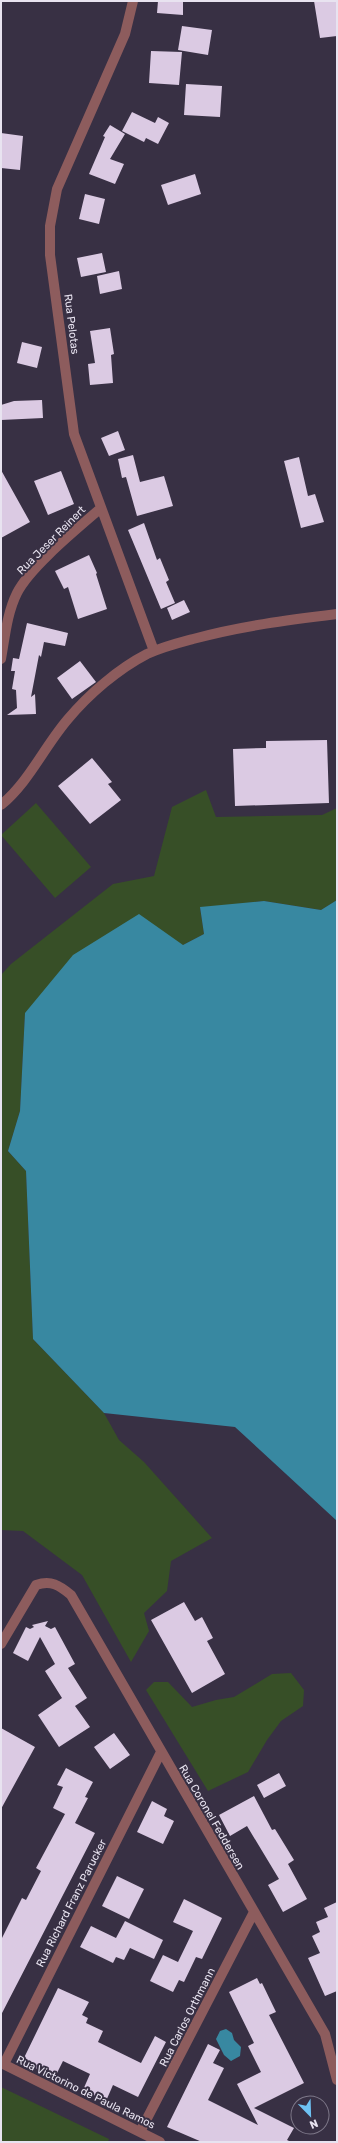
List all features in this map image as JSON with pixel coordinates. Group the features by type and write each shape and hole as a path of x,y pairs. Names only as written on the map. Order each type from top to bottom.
{"street":[{"name":"Rua Pelotas","path":"133,1 125,34 57,189 50,226 50,255 74,434 154,651"},
{"name":"Rua Jeser Reinert","path":"1,659 8,621 17,593 30,574 101,508"},
{"path":"1,806 30,774 73,714 109,679 154,651 221,631 264,623 337,614"},
{"name":"Rua Coronel Feddersen","path":"1,1644 36,1585 46,1582 58,1585 71,1594 325,2034 337,2080"},
{"name":"Rua Richard Franz Parucker","path":"2,2063 161,1752"},
{"name":"Rua Carlos Orthmann","path":"140,2132 254,1912"},
{"name":"Rua Victorino de Paula Ramos","path":"2,2063 160,2142"}],"green space":[{"path":"206,790 216,817 322,815 337,808 337,900 321,910 264,901 200,908 204,934 183,945 25,1013 20,1111 8,1151 26,1171 33,1339 104,1413 119,1440 144,1462 212,1538 171,1561 167,1591 144,1613 149,1631 131,1662 82,1575 23,1531 1,1530 1,975 11,964 113,884 154,876 172,807"},
{"path":"36,803 91,867 55,898 1,835"},
{"path":"291,1673 304,1690 303,1706 281,1721 267,1740 248,1772 208,1791 146,1690 154,1682 168,1682 192,1707 216,1700 234,1697 272,1674"},
{"path":"1,2087 109,2139 108,2142 1,2142"}],"water":[{"path":"337,900 337,1521 235,1427 104,1413 33,1339 26,1171 8,1151 20,1111 25,1013 73,955 139,914 183,945 204,934 200,907 264,901 321,910"},
{"path":"226,2029 232,2033 234,2040 241,2047 240,2056 231,2061 224,2055 216,2039 220,2031"}],"building":[{"path":"158,1 183,1 183,15 157,13"},
{"path":"314,1 337,1 337,36 320,38"},
{"path":"182,26 212,30 208,55 178,50"},
{"path":"151,51 182,52 179,85 149,83"},
{"path":"186,84 222,86 220,117 184,115"},
{"path":"132,112 155,123 158,117 169,123 158,144 146,138 144,142 122,131"},
{"path":"110,125 125,134 110,159 124,164 115,184 89,174 105,137 103,136"},
{"path":"1,133 23,136 20,170 1,168"},
{"path":"195,174 201,194 168,205 161,185"},
{"path":"85,194 105,199 99,224 79,219"},
{"path":"102,253 106,272 81,277 77,258"},
{"path":"119,271 122,289 100,294 97,276"},
{"path":"110,328 114,354 111,355 113,383 90,385 88,364 95,363 90,331"},
{"path":"22,342 42,347 37,368 17,363"},
{"path":"42,400 43,418 1,420 1,405 14,401"},
{"path":"118,431 125,450 109,456 101,438"},
{"path":"133,455 140,482 164,476 173,506 137,516 126,477 122,478 118,459"},
{"path":"299,457 308,496 315,494 324,522 301,528 284,461"},
{"path":"1,470 30,522 1,538"},
{"path":"61,471 74,504 48,515 34,481"},
{"path":"144,523 157,560 160,558 169,580 166,582 175,603 161,609 128,530"},
{"path":"89,555 97,573 96,574 107,609 78,619 68,587 64,589 55,571"},
{"path":"184,600 190,612 172,620 167,608"},
{"path":"27,623 68,633 65,646 44,642 41,657 39,655 31,697 35,694 36,714 7,715 17,708 16,690 12,689 15,671 11,671 13,658 19,659"},
{"path":"80,661 96,682 72,699 57,678"},
{"path":"327,740 329,803 235,806 233,749 266,748 266,741"},
{"path":"92,758 112,782 108,784 121,800 90,824 58,786"},
{"path":"184,1602 195,1621 202,1617 213,1638 207,1641 225,1674 192,1693 151,1620"},
{"path":"48,1621 45,1626 51,1629 55,1627 75,1664 68,1668 87,1698 75,1706 90,1727 59,1747 38,1715 62,1698 45,1671 55,1664 40,1637 28,1661 13,1653 26,1627 30,1629 34,1627 32,1625"},
{"path":"1,1728 35,1747 1,1809"},
{"path":"114,1733 130,1755 110,1769 94,1747"},
{"path":"66,1768 93,1782 85,1797 88,1798 75,1823 95,1833 1,2015 1,1940 22,1898 26,1900 41,1871 36,1868 65,1814 53,1808 63,1787 57,1785"},
{"path":"279,1773 286,1786 264,1798 257,1785"},
{"path":"254,1796 272,1830 275,1829 294,1860 288,1864 307,1899 283,1912 268,1885 279,1879 247,1826 230,1836 219,1815"},
{"path":"152,1801 167,1809 164,1816 174,1821 163,1844 137,1832"},
{"path":"117,1876 144,1889 129,1919 102,1906"},
{"path":"184,1899 222,1918 202,1959 196,1957 184,1982 179,1980 173,1992 150,1981 163,1955 178,1962 193,1931 173,1922"},
{"path":"337,1902 337,1991 325,1996 308,1958 320,1953 312,1936 320,1932 316,1922 328,1917 324,1908"},
{"path":"125,1921 163,1940 154,1959 130,1948 124,1960 116,1957 113,1963 80,1947 91,1926 116,1938"},
{"path":"257,1978 260,1984 262,1983 276,2012 269,2015 304,2083 254,2108 290,2126 290,2135 287,2140 291,2142 202,2142 167,2127 208,2044 220,2050 213,2063 224,2068 208,2100 258,2125 237,2084 261,2072 248,2046 254,2043 229,1992"},
{"path":"58,1988 89,2002 82,2015 88,2018 86,2023 103,2031 98,2042 141,2063 155,2036 166,2042 138,2097 113,2085 106,2101 83,2090 90,2074 63,2061 55,2077 22,2062"}]}
